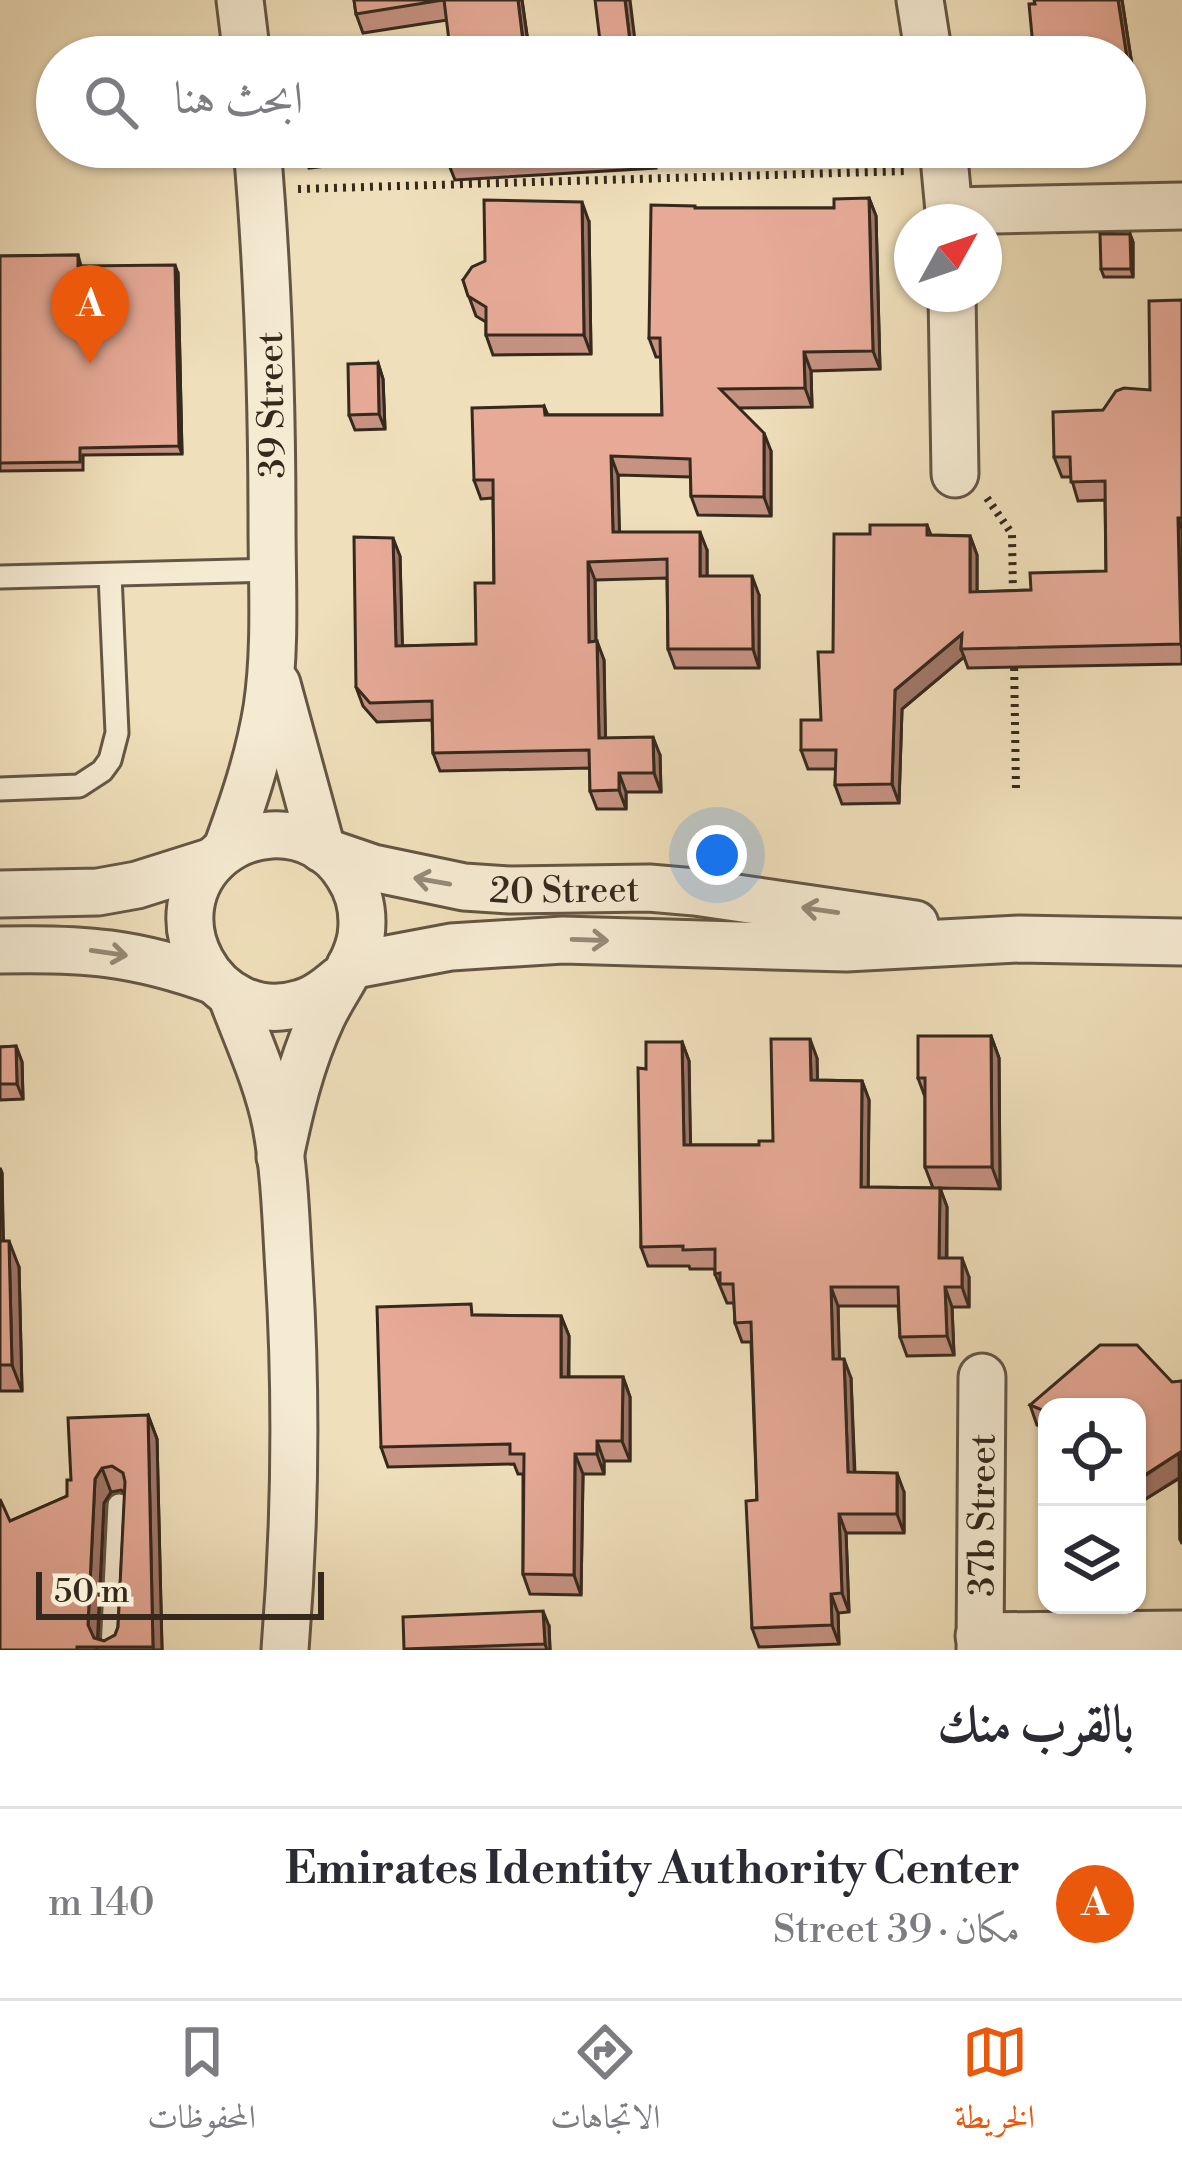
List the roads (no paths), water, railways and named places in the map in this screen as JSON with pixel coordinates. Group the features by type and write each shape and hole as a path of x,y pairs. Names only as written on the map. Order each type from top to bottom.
{"street":[{"path":"241,0 245,36"},
{"path":"920,0 926,36"},
{"name":"39 Street","path":"220,855 243,805 256,758 272,663 271,412 258,168"},
{"path":"947,188 1182,206"},
{"path":"952,312 955,463"},
{"name":"39 Street","path":"272,663 286,726 326,851"},
{"path":"0,895 98,892 156,880 257,836 296,837 326,851 352,880 362,915 357,950 303,1066 280,1157"},
{"name":"20 Street","path":"326,851 373,868 464,887 649,887 1018,939"},
{"path":"220,855 201,876 194,893 190,931 202,967 223,988 264,1081 276,1126 293,1334 295,1443 285,1650"},
{"name":"20 Street","path":"345,973 452,947 523,941 846,948 1018,939 1182,942"},
{"path":"0,950 96,950 176,967 253,1004 276,1007 300,1004 322,994 345,973"},
{"name":"37b Street","path":"980,1643 982,1377"},
{"path":"980,1643 1182,1634"}],"lane":[{"path":"0,577 272,571"},
{"path":"0,788 79,786 110,760 117,733 110,574"},
{"path":"112,1650 118,1505"}],"place":[{"name":"Emirates Identity Authority Center","path":"90,364"}]}
